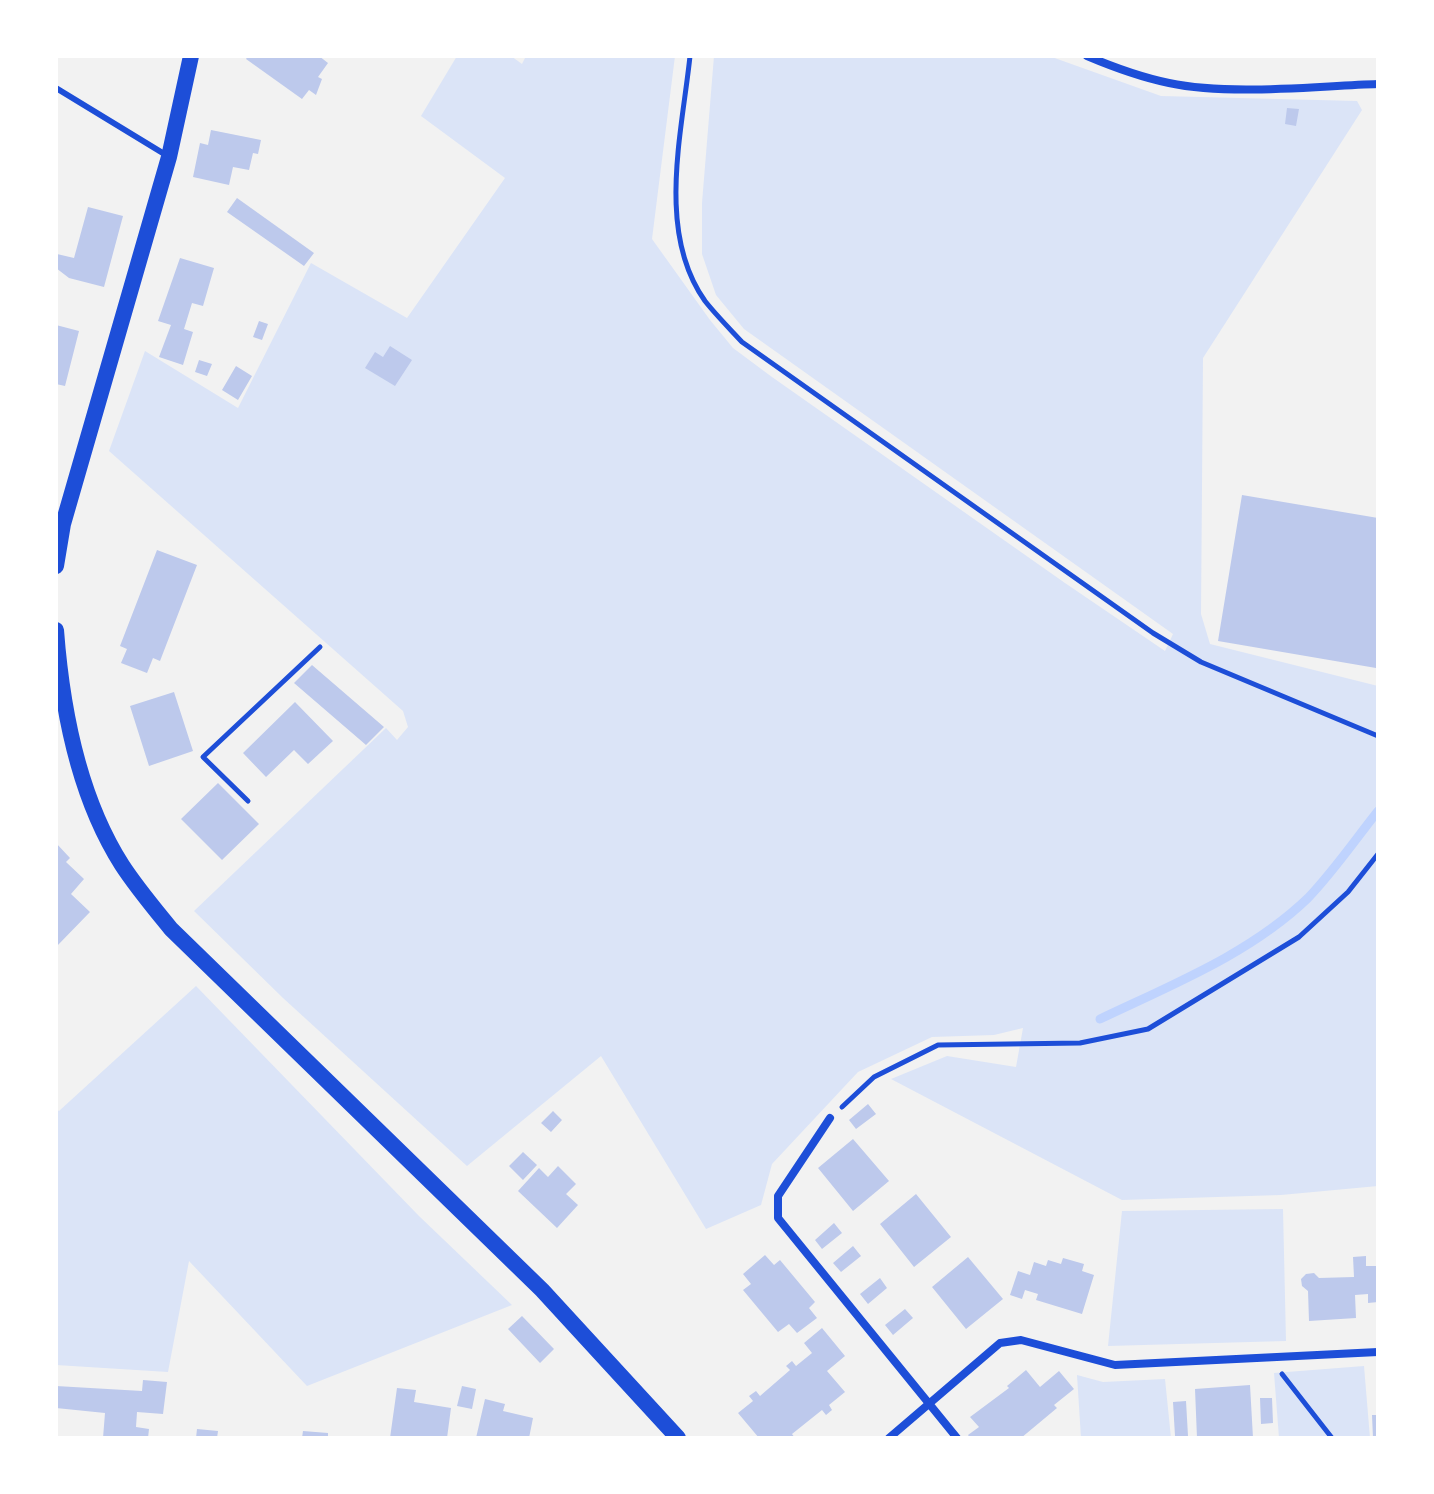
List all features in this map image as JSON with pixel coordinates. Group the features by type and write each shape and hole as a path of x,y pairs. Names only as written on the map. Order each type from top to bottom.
{"main road":[{"path":"56,566 63,524 169,157 191,56"},
{"path":"56,630 58,685 76,759 94,809 121,863 145,897 171,929 542,1290 678,1438"}],"street":[{"path":"1087,56 1118,69 1170,83 1209,87 1378,84"},
{"path":"830,1118 778,1196 778,1218 957,1438"},
{"path":"889,1438 1000,1343 1021,1340 1115,1365 1378,1352"}],"lane":[{"path":"56,88 169,157"}],"path":[{"path":"690,56 676,194 684,255 704,299 742,342 1153,633 1201,662 1378,736"},
{"path":"248,801 203,757 320,647"},
{"path":"830,1118 874,1077 938,1045 1080,1043 1148,1029 1299,937 1348,892 1378,854"},
{"path":"1269,1357 1332,1438"}],"shaded area":[{"path":"457,56 511,56 522,64 526,56 675,56 652,239 733,348 1165,651 1173,634 744,329 716,295 702,254 702,203 714,56 1049,56 1161,96 1357,101 1362,110 1203,358 1201,614 1210,644 1378,686 1378,1186 1281,1195 1122,1200 891,1079 947,1056 1016,1067 1023,1028 994,1035 932,1037 858,1072 772,1164 761,1205 706,1229 601,1056 467,1166 283,998 194,911 386,728 397,740 408,727 403,711 109,451 145,351 238,408 311,263 407,318 505,178 421,116"},
{"path":"196,986 419,1216 512,1305 307,1386 189,1261 168,1372 56,1365 56,1109 59,1111"},
{"path":"1283,1209 1286,1341 1108,1346 1122,1211"},
{"path":"1364,1366 1370,1438 1279,1438 1274,1373"},
{"path":"1077,1375 1103,1382 1165,1379 1171,1438 1081,1438"}],"building":[{"path":"248,56 319,56 328,63 318,77 322,79 316,95 309,90 302,99 246,59"},
{"path":"1287,108 1299,109 1296,126 1285,124"},
{"path":"211,130 261,140 258,154 253,153 249,170 233,167 229,185 193,177 200,143 208,145"},
{"path":"237,198 314,253 304,266 227,212"},
{"path":"88,207 123,216 104,287 69,278 56,268 57,254 74,258"},
{"path":"180,258 214,268 203,306 192,303 184,329 193,332 183,365 159,357 171,325 158,321"},
{"path":"259,321 268,324 262,340 253,337"},
{"path":"56,325 79,331 65,386 56,384"},
{"path":"390,346 412,360 395,386 365,368 375,352 383,357"},
{"path":"199,360 212,364 207,376 195,372"},
{"path":"236,366 252,376 238,400 222,390"},
{"path":"1242,495 1378,518 1376,668 1218,641"},
{"path":"157,550 197,565 160,661 153,658 147,673 121,663 127,649 120,646"},
{"path":"312,665 384,727 366,745 294,683"},
{"path":"174,692 193,751 149,766 130,706"},
{"path":"295,702 333,741 308,764 294,750 266,777 243,753"},
{"path":"218,783 259,824 222,860 181,819"},
{"path":"56,843 70,858 66,862 84,879 71,894 90,912 57,946"},
{"path":"868,1104 876,1114 856,1129 849,1120"},
{"path":"553,1111 562,1120 551,1132 541,1123"},
{"path":"853,1139 889,1181 853,1211 818,1168"},
{"path":"523,1152 537,1165 523,1180 509,1166"},
{"path":"558,1166 576,1184 566,1194 578,1205 557,1228 518,1191 539,1168 548,1177"},
{"path":"916,1194 951,1237 914,1267 880,1224"},
{"path":"834,1223 842,1233 822,1249 815,1240"},
{"path":"853,1246 861,1256 841,1272 833,1263"},
{"path":"765,1255 774,1265 780,1260 815,1302 809,1308 817,1318 797,1333 789,1324 778,1332 743,1290 751,1284 743,1274"},
{"path":"1366,1256 1366,1266 1378,1266 1378,1302 1368,1303 1368,1294 1355,1295 1356,1318 1309,1321 1308,1291 1302,1286 1301,1279 1306,1274 1314,1273 1319,1278 1354,1277 1353,1257"},
{"path":"968,1257 1003,1299 966,1329 932,1287"},
{"path":"1063,1258 1084,1264 1082,1271 1094,1275 1082,1314 1036,1300 1038,1294 1025,1290 1022,1299 1010,1295 1018,1271 1030,1275 1034,1262 1046,1266 1048,1260 1061,1264"},
{"path":"880,1278 887,1288 868,1304 860,1294"},
{"path":"905,1309 913,1318 893,1335 885,1325"},
{"path":"522,1316 554,1349 540,1363 508,1329"},
{"path":"822,1328 845,1356 827,1371 845,1392 829,1405 832,1410 826,1415 822,1410 792,1434 795,1438 759,1438 738,1413 753,1401 749,1396 756,1391 760,1396 790,1370 786,1366 792,1361 796,1366 812,1353 804,1343"},
{"path":"1026,1370 1040,1387 1059,1371 1074,1389 1054,1405 1057,1408 1021,1438 970,1438 968,1435 979,1427 970,1417 1009,1388 1007,1386"},
{"path":"143,1380 167,1382 163,1414 137,1412 136,1427 149,1429 148,1438 103,1438 105,1413 56,1408 56,1386 142,1391"},
{"path":"1250,1385 1253,1438 1197,1438 1195,1389"},
{"path":"462,1386 476,1389 472,1409 457,1406"},
{"path":"397,1388 416,1390 414,1402 451,1408 447,1438 390,1438"},
{"path":"1260,1398 1272,1398 1273,1423 1261,1424"},
{"path":"485,1399 505,1404 503,1411 533,1418 529,1438 476,1438"},
{"path":"1186,1401 1188,1436 1175,1436 1173,1402"},
{"path":"1372,1415 1378,1415 1378,1438 1373,1438"},
{"path":"197,1429 218,1431 217,1438 196,1438"},
{"path":"303,1431 328,1433 328,1438 302,1438"}],"waterway":[{"path":"1100,1019 1182,981 1261,936 1308,898 1378,811"}]}
